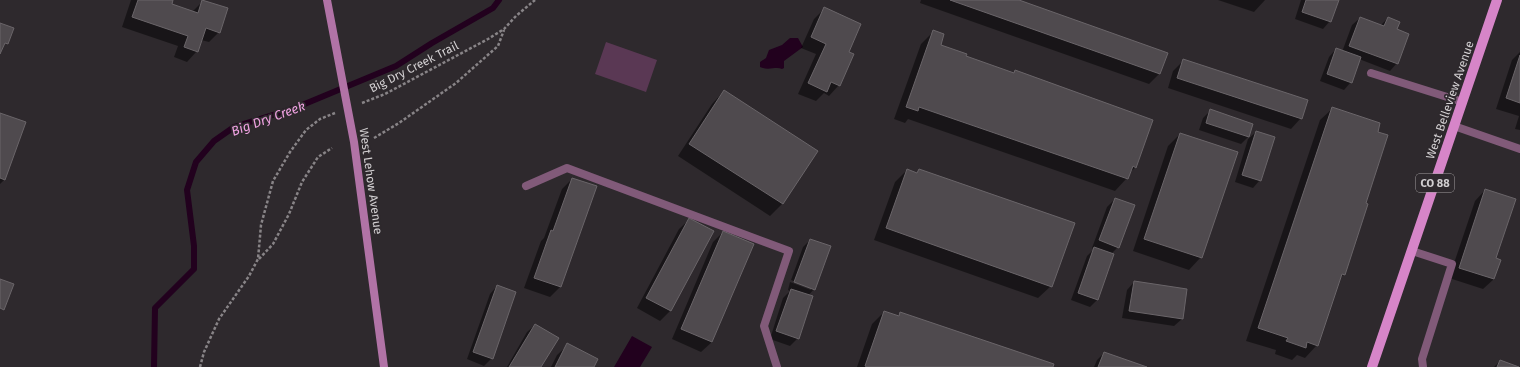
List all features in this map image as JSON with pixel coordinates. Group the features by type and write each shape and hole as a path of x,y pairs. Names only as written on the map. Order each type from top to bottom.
{"main road":[{"name":"West Belleview Avenue","path":"1372,367 1497,0"}],"street":[{"name":"West Lehow Avenue","path":"327,0 352,130 384,367"},
{"path":"1371,73 1462,102"},
{"path":"1454,126 1520,149"},
{"path":"526,186 567,168 789,251 764,326 777,367"},
{"path":"1412,251 1452,264 1422,359 1423,367"}],"path":[{"name":"Big Dry Creek Trail","path":"356,105 385,94 504,29 516,16 535,0"},
{"name":"Big Dry Creek Trail","path":"374,138 399,124 456,83 498,46 504,29"},
{"path":"258,259 261,225 276,175 306,130 320,119 342,110"},
{"path":"200,367 204,352 219,319 249,276 258,259 273,244 289,214 302,182 318,157 332,148"}],"shaded area":[{"path":"790,38 798,38 803,47 784,61 784,68 766,69 760,67 760,62 766,58 769,50 782,45"},
{"path":"606,42 657,60 646,92 595,74"},
{"path":"632,336 652,347 640,367 614,367"}],"building":[{"path":"138,0 173,0 172,4 198,13 202,0 228,8 220,33 206,28 198,52 184,47 188,36 132,17"},
{"path":"950,0 1019,0 1168,53 1160,74"},
{"path":"1306,0 1339,0 1331,22 1302,12"},
{"path":"824,7 861,24 849,52 854,54 840,86 831,82 827,92 808,83 826,44 811,37"},
{"path":"1360,17 1384,26 1388,17 1400,22 1397,29 1409,34 1398,64 1349,46"},
{"path":"0,23 14,28 8,44 5,43 0,54"},
{"path":"933,30 944,34 941,45 967,54 966,56 1014,73 1015,70 1153,120 1136,168 1133,166 1128,179 919,107 918,111 906,107"},
{"path":"1336,48 1361,57 1352,83 1327,74"},
{"path":"1520,55 1520,103 1506,98"},
{"path":"1183,59 1308,100 1302,119 1177,78"},
{"path":"724,90 818,151 783,204 689,144"},
{"path":"1332,107 1380,123 1378,132 1388,135 1345,275 1342,274 1318,346 1307,342 1306,348 1286,341 1288,338 1258,328"},
{"path":"1210,109 1253,124 1249,137 1206,123"},
{"path":"0,113 26,122 5,180 0,178"},
{"path":"1256,131 1275,137 1261,181 1242,175"},
{"path":"1180,133 1238,152 1202,258 1144,239"},
{"path":"907,169 917,173 919,169 1075,223 1052,287 886,228"},
{"path":"572,178 597,186 561,287 534,278"},
{"path":"1485,189 1516,199 1496,258 1501,260 1494,279 1459,268"},
{"path":"1115,198 1135,205 1119,248 1099,240"},
{"path":"689,218 714,231 671,311 646,298"},
{"path":"723,231 754,244 712,342 681,329"},
{"path":"810,239 831,246 815,290 794,282"},
{"path":"1094,247 1114,254 1098,300 1078,293"},
{"path":"0,279 14,284 4,310 0,308"},
{"path":"1134,281 1187,289 1183,319 1129,311"},
{"path":"497,285 516,292 493,359 473,352"},
{"path":"791,289 813,296 799,339 776,331"},
{"path":"884,311 899,316 900,312 1054,364 1053,367 867,367 865,366"},
{"path":"535,324 559,338 541,367 509,367"},
{"path":"567,343 598,359 594,367 555,367"},
{"path":"1104,352 1147,367 1098,367"},
{"path":"1500,360 1519,367 1497,367"}],"waterway":[{"name":"Big Dry Creek","path":"154,367 155,308 194,269 194,246 187,190 196,162 214,141 234,127 295,108 396,66 432,43 493,8 499,0"}]}
